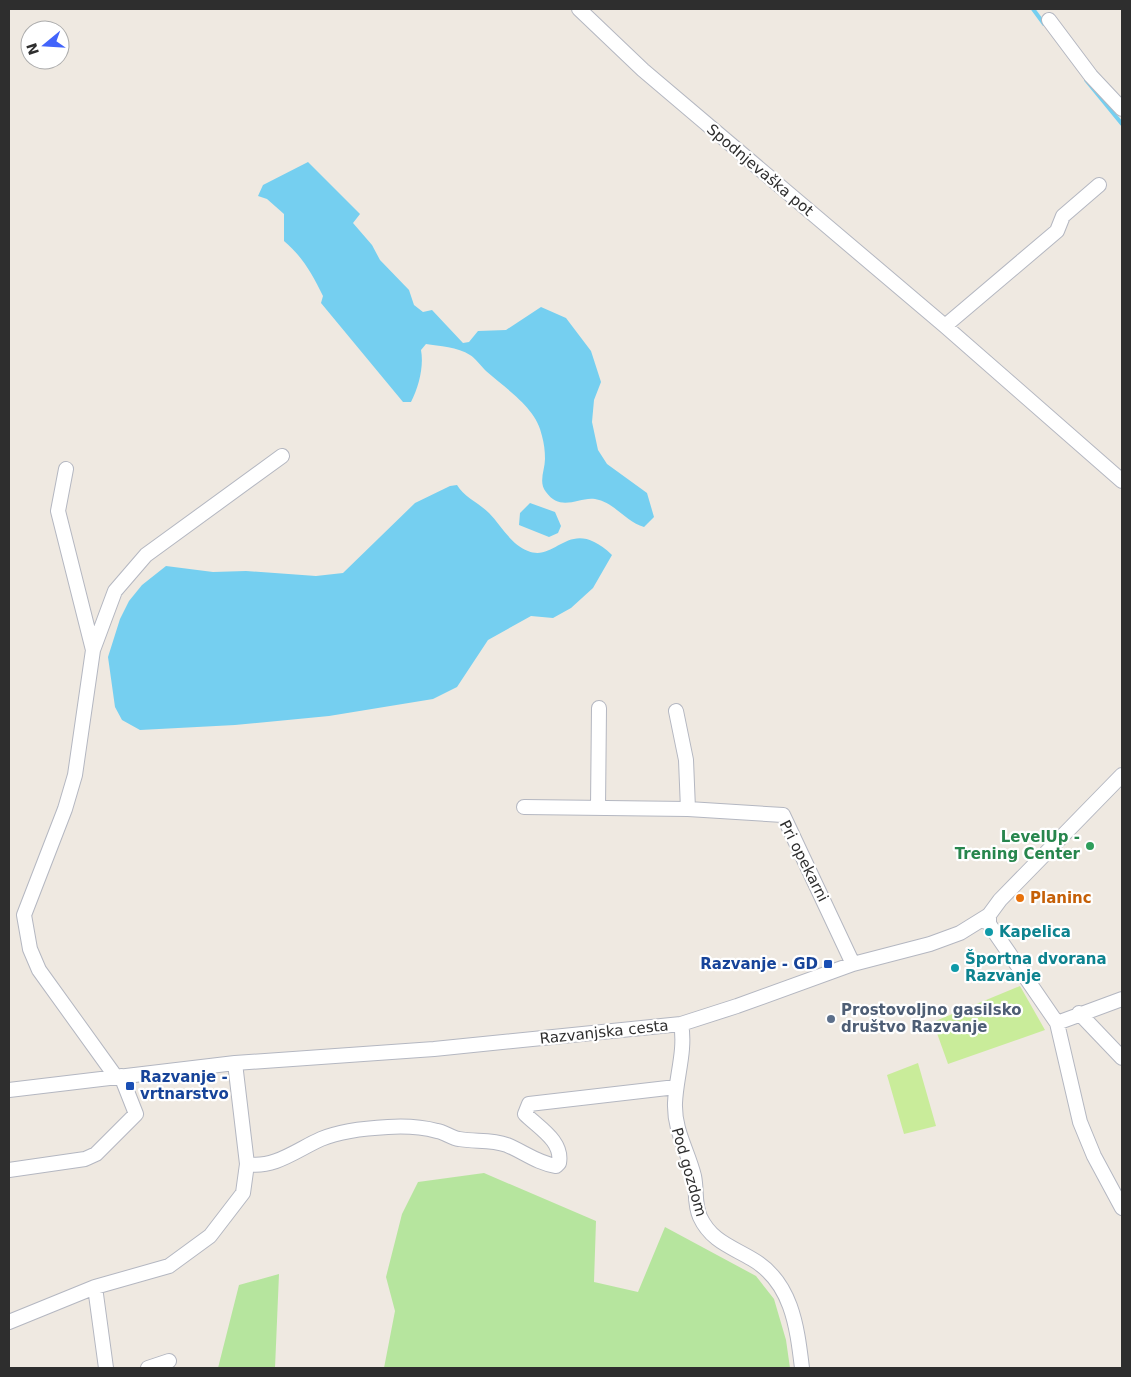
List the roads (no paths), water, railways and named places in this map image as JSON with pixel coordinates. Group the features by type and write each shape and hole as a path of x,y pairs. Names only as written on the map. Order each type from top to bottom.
{"street":[{"name":"Spodnjevaška pot","path":"579,9 643,70 945,326 1122,481"},
{"path":"1050,20 1091,76 1122,109"},
{"path":"945,326 1057,230 1063,216 1099,185"},
{"path":"9,1170 85,1160 96,1154 136,1114 118,1076 38,970 30,948 24,915 65,809 75,775 93,650 115,590 146,555 282,456"},
{"path":"66,469 58,511 93,650"},
{"path":"598,808 599,708"},
{"path":"676,711 686,760 688,809"},
{"name":"Razvanjska cesta","path":"9,1090 235,1063 434,1050 681,1024 852,964 930,944 989,919 1006,893 1122,775"},
{"name":"Pri opekarni","path":"524,807 688,809 783,815 852,964"},
{"path":"989,919 1057,1023 1080,1122 1094,1156 1122,1208"},
{"path":"1057,1023 1079,1013 1122,999"},
{"path":"1079,1013 1122,1058"},
{"name":"Pod gozdom","path":"681,1024 681,1059 676,1087 675,1123 694,1177 695,1198 700,1217 713,1237 754,1259 774,1275 789,1300 797,1328 802,1368"},
{"path":"9,1322 95,1287 168,1266 210,1236 243,1192 247,1164 235,1063"},
{"path":"247,1164 258,1166 277,1160 323,1138 386,1127 438,1131 458,1139 492,1140 509,1146 544,1164 556,1166 559,1163 560,1156 558,1146 525,1114 529,1104 676,1087"},
{"path":"95,1287 106,1368"},
{"path":"148,1368 169,1361"}],"water":[{"path":"308,162 360,214 353,223 372,245 380,260 409,290 414,305 423,312 432,310 463,343 469,342 478,331 506,330 541,307 566,318 591,351 601,382 594,400 592,422 598,450 607,464 647,493 654,517 644,527 631,521 602,501 589,499 564,503 552,498 542,484 545,459 544,447 539,426 534,417 520,400 465,352 426,344 421,350 421,370 416,390 411,402 403,402 321,303 323,296 311,273 297,253 284,241 284,214 267,199 258,196 263,185"},
{"path":"457,485 489,513 516,544 528,551 538,553 574,539 585,539 597,544 612,555 593,588 571,608 553,618 531,616 488,640 457,687 433,699 329,716 235,725 140,730 122,720 115,707 108,657 120,619 129,601 142,585 166,566 213,572 246,571 316,576 343,573 415,503 450,486"},
{"path":"530,503 555,512 561,526 558,533 549,537 519,525 520,513"}],"waterway":[{"path":"1033,9 1044,24"},
{"path":"1086,80 1122,124"}],"place":[{"name":"LevelUp - Trening Center","path":"1090,846"},
{"name":"Planinc","path":"1020,898"},
{"name":"Kapelica","path":"989,932"},
{"name":"Razvanje - GD","path":"828,964"},
{"name":"Športna dvorana Razvanje","path":"955,968"},
{"name":"Prostovoljno gasilsko društvo Razvanje","path":"831,1019"},
{"name":"Razvanje - vrtnarstvo","path":"130,1086"}]}
